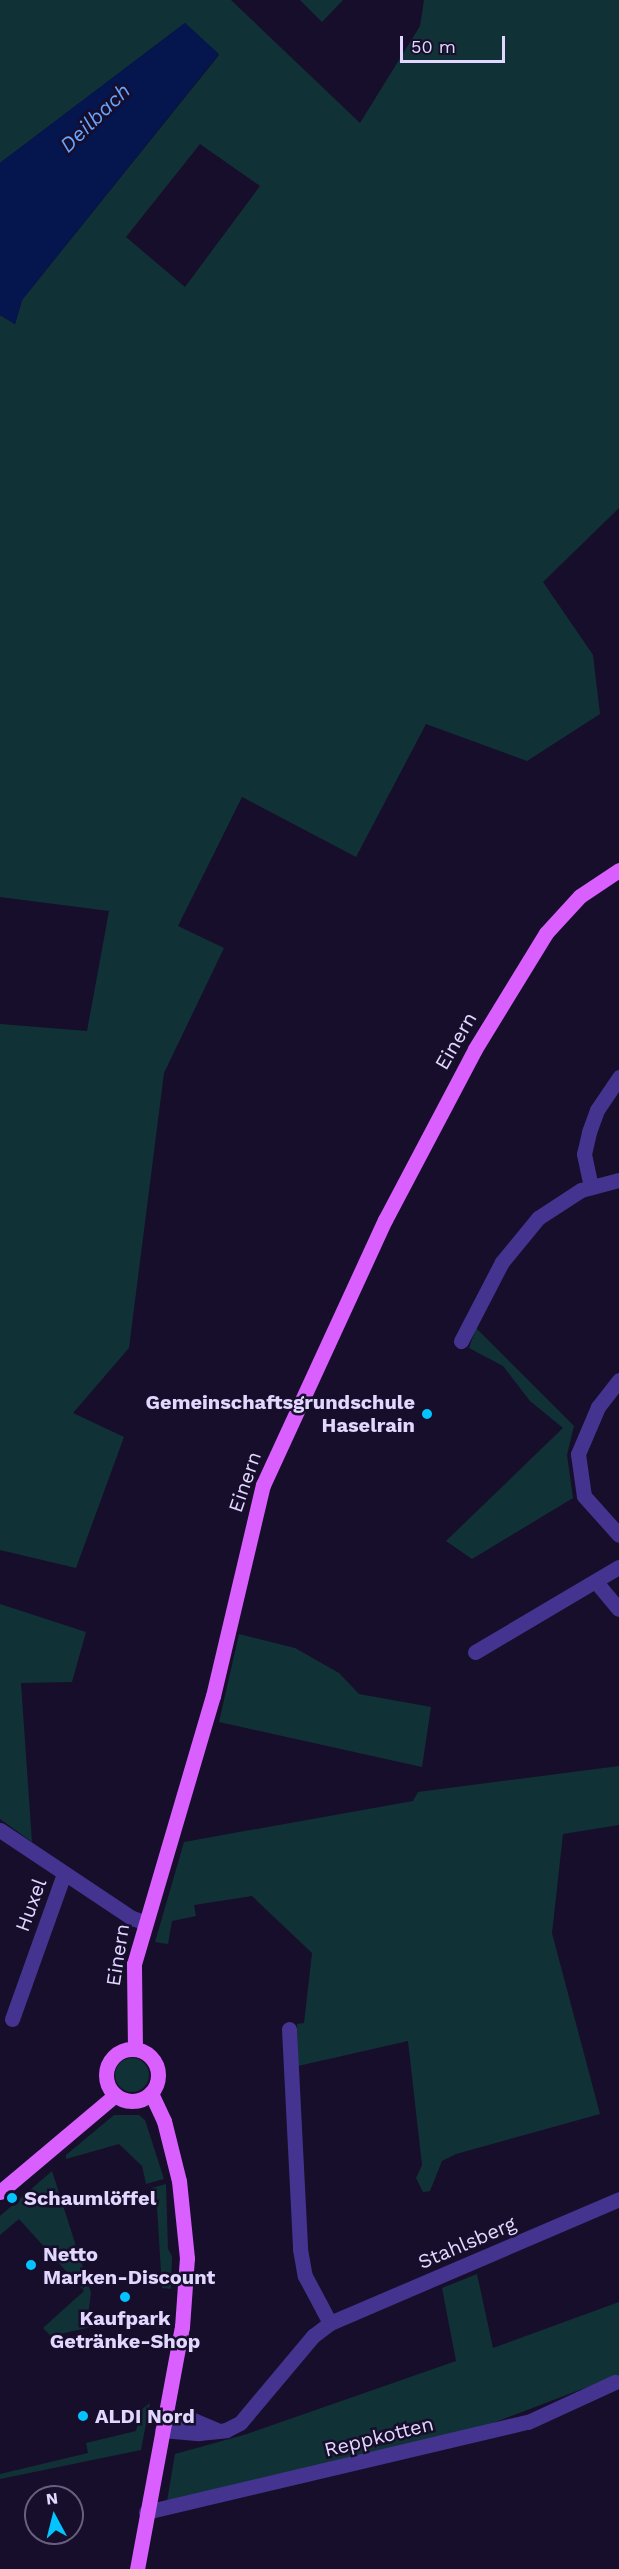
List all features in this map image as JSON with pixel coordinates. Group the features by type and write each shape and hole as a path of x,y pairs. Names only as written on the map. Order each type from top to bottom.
{"main road":[{"name":"Einern","path":"135,2049 134,1964 144,1922 213,1696 263,1485 385,1220 492,1019 546,933 580,896 619,870"},
{"path":"135,2049 146,2052 157,2066 157,2083 151,2093 133,2101 115,2094 106,2077 108,2064 116,2054 135,2049"},
{"path":"137,2569 182,2327 187,2258 179,2181 164,2121 151,2093"},
{"path":"0,2192 115,2094"}],"street":[{"path":"591,1187 584,1154 589,1132 597,1110 619,1077"},
{"path":"461,1341 502,1262 537,1218 591,1187 619,1180"},
{"path":"619,1380 598,1407 582,1437 578,1454 584,1496 619,1535"},
{"path":"475,1652 619,1567"},
{"path":"596,1582 619,1609"},
{"name":"Huxel","path":"0,1830 64,1874 144,1922"},
{"name":"Huxel","path":"12,2019 64,1874"},
{"path":"289,2029 300,2249 305,2276 330,2322"},
{"name":"Stahlsberg","path":"164,2423 193,2420 216,2430 240,2423 313,2336 330,2322 619,2199"},
{"name":"Reppkotten","path":"146,2512 528,2422 615,2382"}],"green space":[{"path":"0,0 231,0 360,123 420,26 424,0 619,0 619,508 543,582 593,655 600,714 527,761 426,724 356,857 242,797 178,926 224,948 164,1073 129,1348 73,1413 124,1437 76,1568 0,1550 0,1024 87,1031 109,911 0,897 0,315 15,324 22,300 219,55 185,23 0,163","holes":["200,144 260,186 185,287 126,237"]},
{"path":"300,0 343,0 322,22"},
{"path":"476,1328 574,1426 567,1455 573,1498 472,1559 446,1541 563,1428 530,1401 503,1366 469,1348"},
{"path":"0,1604 86,1632 72,1682 21,1683 32,1842 0,1819"},
{"path":"239,1634 295,1648 339,1673 359,1694 431,1707 422,1767 219,1722"},
{"path":"619,1766 619,1825 563,1834 552,1933 600,2114 456,2154 442,2161 430,2191 423,2192 416,2178 422,2165 408,2041 298,2066 297,2024 304,2023 312,1953 252,1896 194,1905 196,1916 172,1921 168,1944 155,1942 184,1842 413,1801 418,1792"},
{"path":"132,2058 144,2063 149,2075 144,2087 132,2092 120,2087 115,2075 120,2063"},
{"path":"114,2115 139,2115 145,2120 164,2179 146,2184 142,2166 119,2144 66,2159 66,2155"},
{"path":"52,2171 91,2293 88,2315 163,2319 164,2328 109,2323 51,2336 43,2328 84,2291 19,2219 0,2235 0,2216"},
{"path":"166,2184 168,2249 172,2256 171,2289 162,2288 157,2207 152,2188"},
{"path":"477,2274 493,2348 619,2302 619,2375 477,2429 167,2501 175,2454 247,2434 456,2361 442,2288"},
{"path":"150,2403 141,2450 0,2479 0,2474 88,2453 86,2443 136,2431 141,2410"}],"water":[{"name":"Deilbach","path":"185,23 219,54 22,300 15,324 0,315 0,163"}],"place":[{"name":"Gemeinschaftsgrundschule Haselrain","path":"427,1414"},
{"name":"Schaumlöffel","path":"12,2198"},
{"name":"Netto Marken-Discount","path":"31,2265"},
{"name":"Kaufpark Getränke-Shop","path":"125,2297"},
{"name":"ALDI Nord","path":"83,2416"}]}
